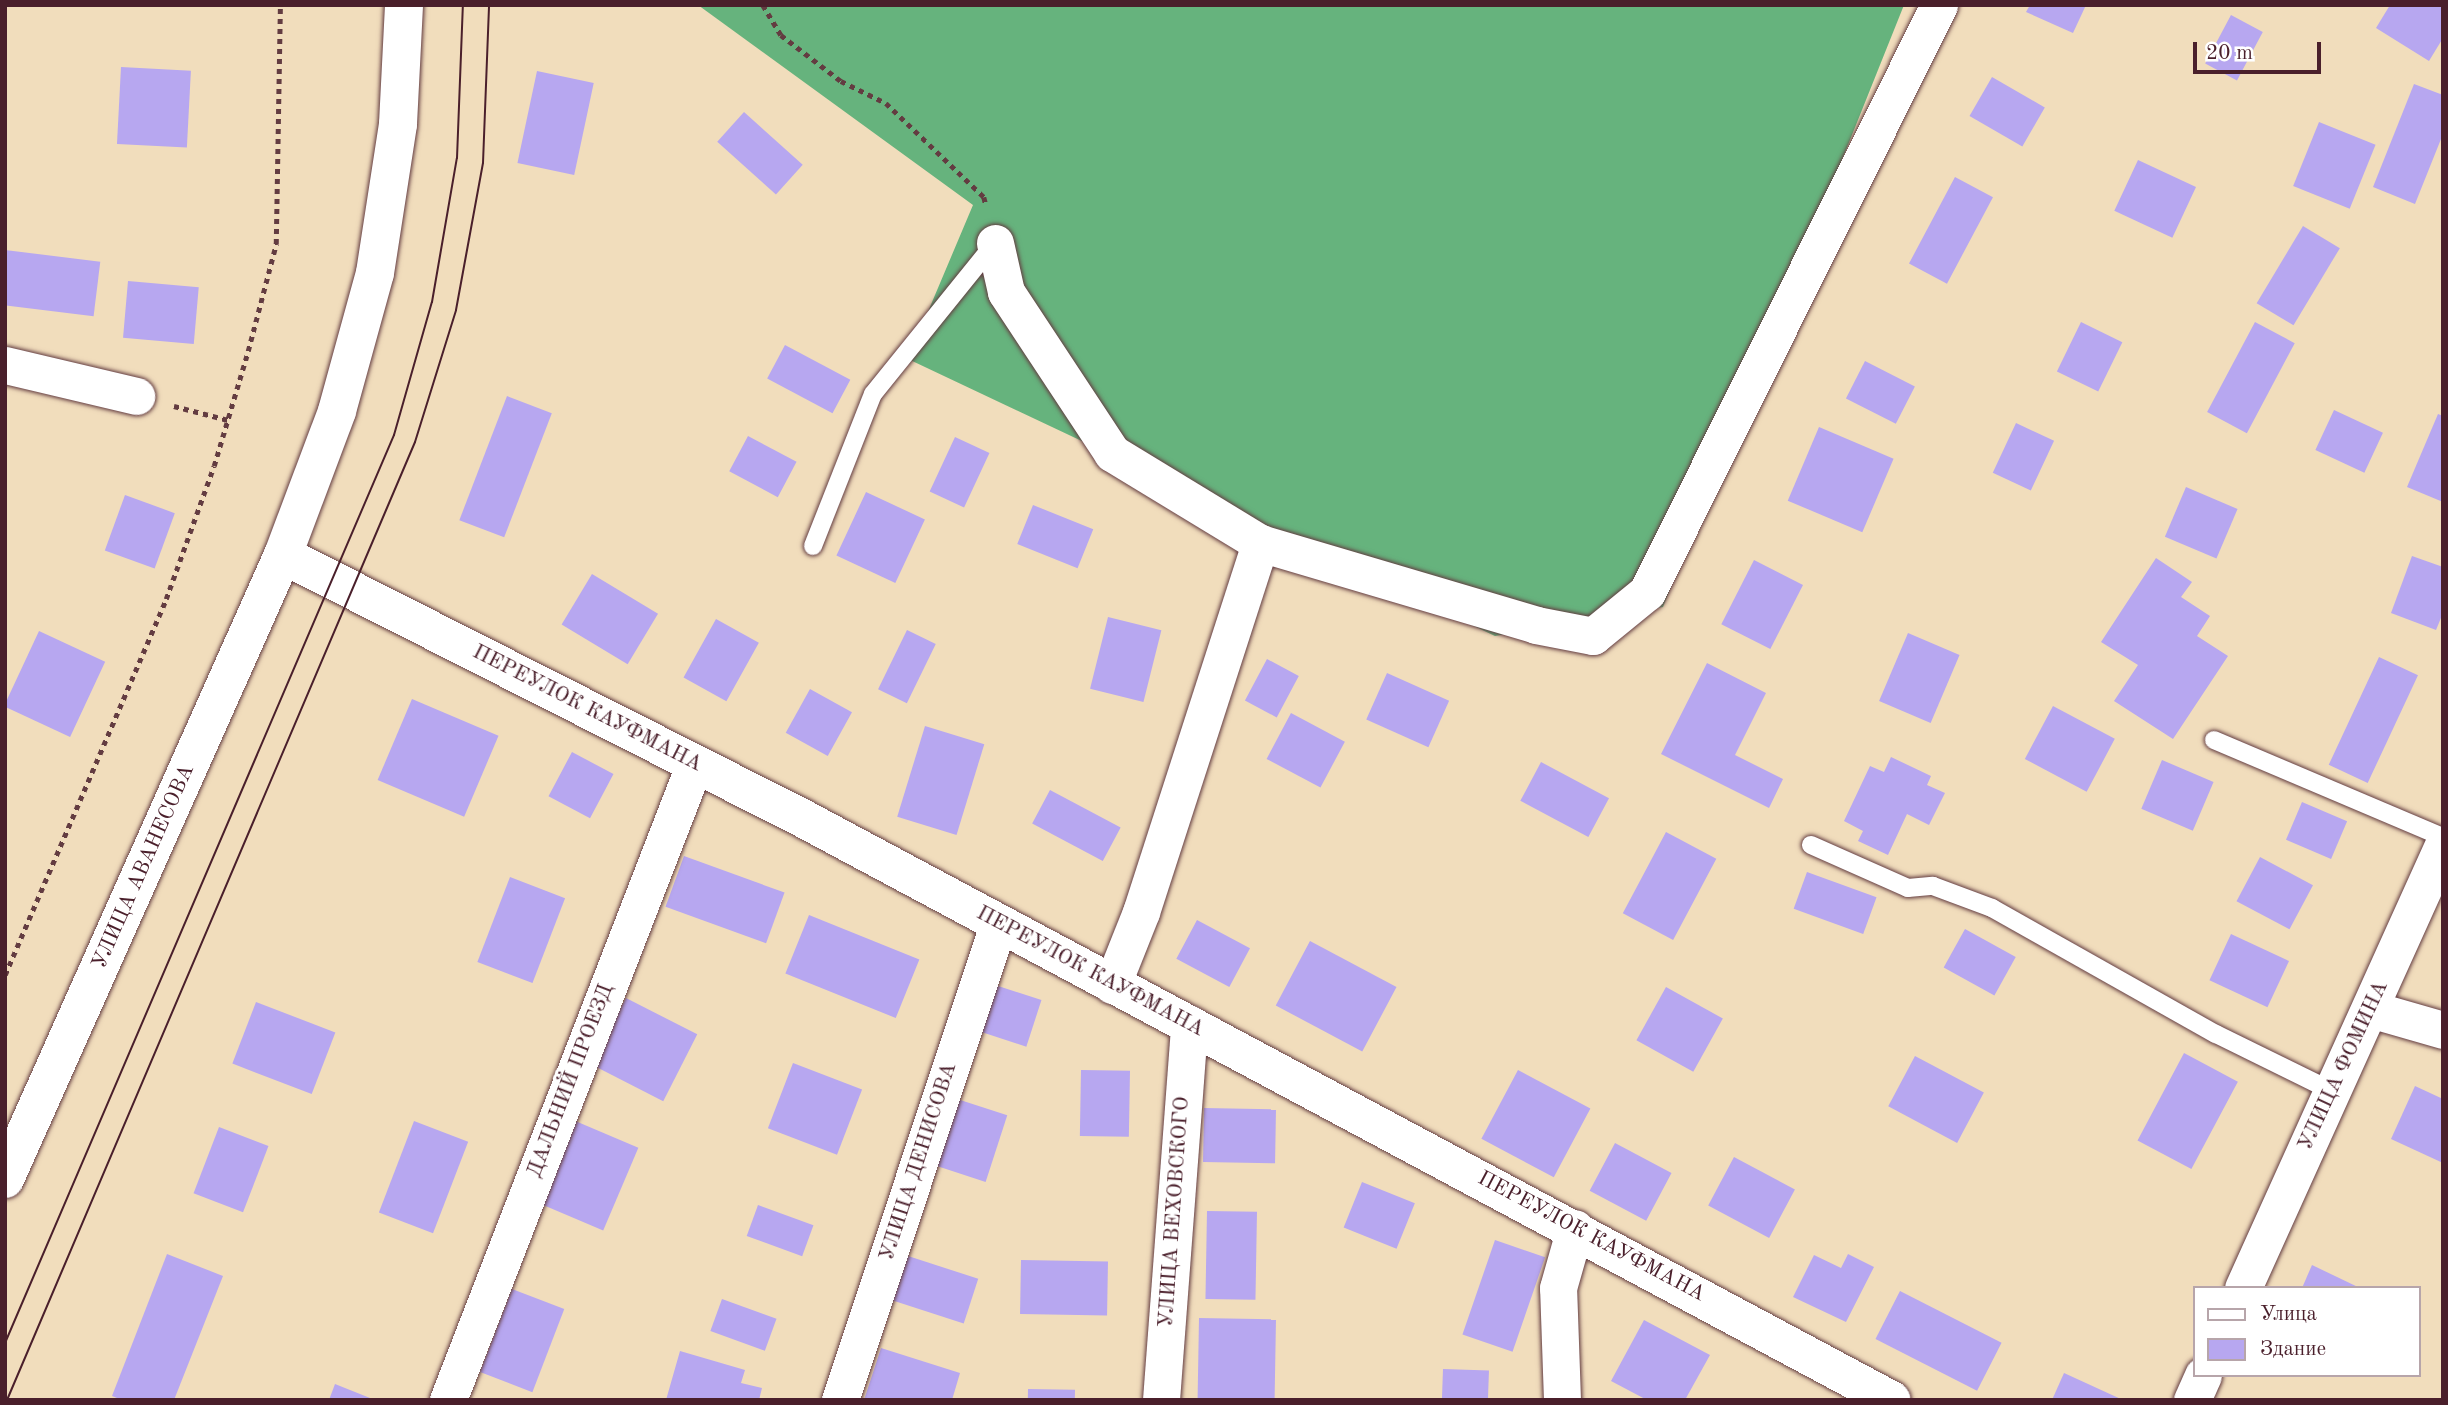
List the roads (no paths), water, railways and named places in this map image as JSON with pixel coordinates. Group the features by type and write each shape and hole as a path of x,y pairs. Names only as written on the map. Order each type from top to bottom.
{"main road":[{"name":"УЛИЦА АВАНЕСОВА","path":"5,1179 283,555 337,411 375,273 398,124 404,5"},
{"name":"ПЕРЕУЛОК КАУФМАНА","path":"283,555 695,763 1575,1227 1891,1400"}],"street":[{"path":"995,243 1006,292 1112,453 1260,543 1535,625 1593,636 1647,592 1939,5"},
{"path":"5,365 136,396"},
{"path":"1112,985 1141,912 1260,543"},
{"name":"ДАЛЬНИЙ ПРОЕЗД","path":"448,1400 695,763"},
{"name":"УЛИЦА ФОМИНА","path":"2244,1286 2443,845"},
{"name":"УЛИЦА ДЕНИСОВА","path":"840,1400 998,925"},
{"path":"2371,1009 2443,1030"},
{"name":"УЛИЦА ВЕХОВСКОГО","path":"1161,1400 1189,1024"},
{"path":"1562,1400 1558,1288 1575,1227"},
{"path":"2192,1400 2202,1377"}],"lane":[{"path":"813,547 873,394 995,243"},
{"path":"2214,740 2443,837"},
{"path":"1811,845 1908,888 1933,887 1992,908 2216,1034 2332,1091"}],"tram line":[{"path":"5,1343 394,435 432,302 457,158 463,5"},
{"path":"7,1400 415,442 456,310 483,163 489,5"}]}
